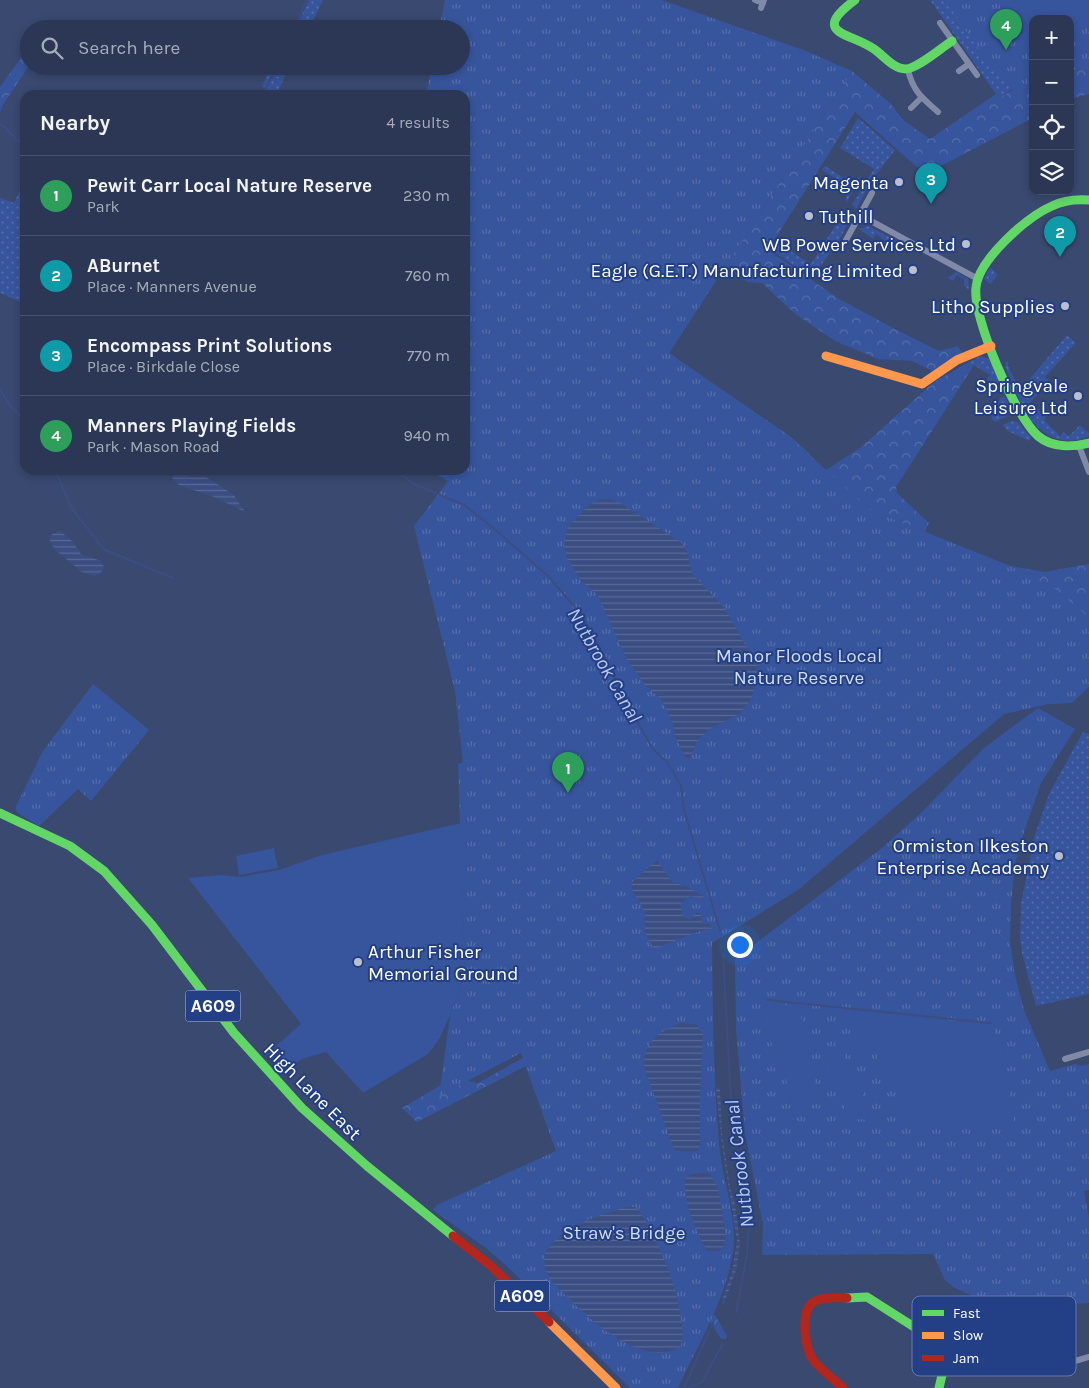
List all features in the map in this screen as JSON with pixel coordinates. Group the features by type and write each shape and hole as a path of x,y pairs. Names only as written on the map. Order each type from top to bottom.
{"street":[{"path":"755,0 762,4"},
{"path":"854,0 835,17 834,26 837,31 873,48 892,64 908,69"},
{"path":"940,23 977,75"},
{"path":"908,69 952,40"},
{"path":"959,71 969,64"},
{"path":"908,69 913,89 920,98 938,112"},
{"path":"911,108 920,98"},
{"path":"846,240 872,193"},
{"path":"1089,200 1076,199 1061,202 1036,215 992,255 978,279 975,292 976,305 991,346 1015,405 1025,423 1037,436 1049,442 1066,446 1079,446 1089,443"},
{"path":"860,215 978,279"},
{"path":"826,356 900,374 922,384 957,360 991,346"},
{"path":"1079,446 1089,472"},
{"name":"High Lane East","path":"0,812 70,846 104,871 152,925 234,1033 297,1103 367,1166 497,1271 616,1388"},
{"path":"1065,1059 1089,1052"},
{"path":"1081,1054 1083,1062"},
{"path":"843,1388 814,1361 806,1345 806,1311 812,1303 820,1299 867,1297 912,1326"},
{"path":"1076,1361 1089,1357"}],"green space":[{"path":"309,0 323,0 313,20 299,20"},
{"name":"Manor Floods Local Nature Reserve","path":"445,0 662,0 806,51 852,71 669,353 791,438 870,510 1010,566 1057,590 1089,618 1089,687 1072,703 1049,704 1004,714 798,890 712,943 716,1099 720,1151 732,1215 734,1240 729,1270 718,1304 678,1388 630,1388 507,1266 486,1248 433,1210 437,1205 556,1151 521,1053 439,1096 450,1015 465,973 458,764 463,762 455,691 414,526 448,481 437,475 470,475 470,90 427,90 430,75 470,75 470,20 441,20"},
{"path":"930,0 962,0 991,66 1013,89 1001,97 996,94"},
{"path":"945,0 1089,0 1089,66 1074,70 1074,15 1029,15 1029,83 1013,89 990,66"},
{"path":"998,0 1089,0 1089,16 1074,21 1074,15 1029,15 1029,36 1012,42"},
{"path":"997,55 1029,62 1029,120 937,168 917,167 855,112 768,250 841,300 897,330 939,351 958,346 962,353 932,371 912,361 878,359 835,341 794,313 762,283 748,282 725,267 669,353 791,437 810,454 793,483 635,319 728,262 852,71 891,104 903,120 930,139 996,94 1001,97 1013,90 990,66"},
{"path":"20,59 20,75 23,75 2,106 0,114 0,87"},
{"path":"1089,66 1089,94 1074,98 1074,70"},
{"path":"267,75 286,75 278,90 270,90 262,87"},
{"path":"858,118 895,150 873,179 856,209 852,205 874,169 840,148"},
{"path":"825,166 852,183 861,176 846,203 847,187 822,170"},
{"path":"20,190 20,302 0,293 0,198 14,203"},
{"path":"844,212 852,215 841,237 812,278 771,250 776,242 811,264"},
{"path":"868,226 901,243 901,245 895,242 892,246 876,234 873,239 859,229"},
{"path":"990,267 998,275 990,284 984,279"},
{"path":"956,272 968,279 969,290 964,285 964,279 957,275 953,281 948,278"},
{"path":"1067,335 1076,343 1045,377 1049,381 1029,404 1021,403 1005,367 1006,362 1008,361 1008,366 1020,390"},
{"path":"981,356 990,359 1000,382 997,386 987,380 990,375 969,362"},
{"path":"969,362 974,365 896,487 897,493 929,523 925,532 1010,566 1045,572 1089,564 1089,641 1039,602 812,479 860,448 934,382"},
{"path":"1004,396 1012,409 1007,416 996,422 991,419 1000,398"},
{"path":"1037,409 1046,416 1044,420 1060,436 1064,432 1069,436 1080,425 1089,433 1089,436 1074,440 1052,437 1039,428 1030,418 1030,411"},
{"path":"1011,421 1018,422 1031,438 1029,441 1006,430 1003,425"},
{"path":"93,684 149,730 91,801 78,789 39,826 18,813 15,808 43,751"},
{"path":"1038,708 1075,729 1041,783 1024,832 1015,864 1010,942 1015,975 1024,1010 1050,1071 1075,1064 1080,1066 1089,1064 1089,1190 1084,1191 1089,1218 1089,1303 1076,1304 1076,1296 973,1296 953,1287 945,1280 933,1254 762,1255 763,1225 745,1133 736,1030 735,959 882,848 922,812 984,748"},
{"name":"Ormiston Ilkeston Enterprise Academy","path":"1083,732 1089,734 1089,994 1036,1006 1022,953 1020,937 1021,904 1034,838 1049,794"},
{"name":"Arthur Fisher Memorial Ground","path":"461,823 465,973 440,1038 428,1054 363,1093 326,1052 302,1059 282,1072 267,1054 301,1024 188,878 221,875 241,877 279,870 322,855"},
{"path":"274,848 278,868 239,875 236,856"},
{"path":"765,1004 799,1006 815,1084 806,1084 812,1117 793,1116 786,1078 777,1078"},
{"path":"846,1009 993,1025 1011,1102 1015,1130 902,1121 897,1084 882,1084 876,1051 854,1049"},
{"path":"576,1028 556,1151 526,1066 417,1122 402,1108 453,1078 478,1083"},
{"path":"843,1046 848,1079 859,1079 868,1120 846,1118 839,1080 830,1080 822,1047"},
{"path":"705,1313 715,1315 727,1336 726,1339 721,1339"}],"shaded area":[{"path":"174,475 206,477 234,495 245,512 214,497 179,485 172,478"},
{"path":"610,499 620,503 681,542 686,549 693,575 724,607 757,665 756,682 751,699 741,713 708,730 696,743 690,759 687,759 676,739 672,721 661,699 646,686 626,658 597,594 581,581 567,559 564,544 568,527 588,506 598,500"},
{"path":"60,531 73,542 81,554 101,561 104,567 100,574 94,576 80,571 52,546 50,540 52,535"},
{"path":"657,860 672,882 688,887 704,897 704,899 690,896 680,904 683,916 690,920 696,913 700,913 703,924 710,924 712,929 692,934 658,948 653,948 645,932 645,912 631,888 632,882"},
{"path":"681,1023 696,1024 703,1034 700,1145 697,1151 676,1151 673,1147 644,1067 647,1050 654,1039 659,1034"},
{"path":"718,1086 720,1089 722,1133 740,1244 736,1270 724,1304 722,1300 732,1272 737,1241 722,1145 716,1089"},
{"path":"695,1172 710,1174 718,1188 726,1237 724,1245 719,1251 707,1251 691,1216 686,1198 685,1179"},
{"path":"627,1207 635,1207 653,1234 662,1253 676,1294 682,1332 681,1346 666,1352 650,1352 633,1347 617,1338 573,1303 549,1278 546,1270 545,1253 561,1236 593,1218"}],"waterway":[{"name":"Nutbrook Canal","path":"297,20 307,0"},
{"name":"Nutbrook Canal","path":"266,90 272,75"},
{"path":"0,124 20,141"},
{"path":"0,390 11,407 20,415"},
{"path":"57,475 71,507 103,549 173,578"},
{"name":"Nutbrook Canal","path":"401,475 414,484 464,505 548,576 580,613 653,749 668,763 681,786 684,810 720,931"},
{"name":"Nutbrook Canal","path":"723,954 734,1156 749,1221 747,1255 736,1313"},
{"path":"768,1000 990,1023"},
{"path":"684,1388 713,1323"},
{"name":"Nutbrook Canal","path":"688,1388 702,1382 722,1345"}],"traffic: fast":[{"path":"855,0 835,20 835,26 838,31 874,49 897,67 911,68 952,41"},
{"path":"1089,200 1061,202 1030,219 995,252 979,276 976,287 981,320 988,342 1007,388 1029,425 1038,436 1056,445 1070,446 1089,443"},
{"path":"0,813 70,846 104,871 152,925 234,1033 302,1108 367,1166 453,1236"},
{"path":"847,1298 867,1297 912,1326"},
{"path":"939,1388 942,1376"}],"traffic: slow":[{"path":"826,356 922,384 957,360 991,346"},
{"path":"549,1322 616,1388"}],"traffic: jam":[{"path":"453,1236 491,1266 549,1322"},
{"path":"843,1388 811,1356 806,1340 805,1323 808,1308 812,1303 820,1299 847,1298"}],"place":[{"name":"Manners Playing Fields","path":"1006,50"},
{"name":"Magenta","path":"899,182"},
{"name":"Encompass Print Solutions","path":"931,204"},
{"name":"Tuthill","path":"809,216"},
{"name":"WB Power Services Ltd","path":"966,244"},
{"name":"ABurnet","path":"1060,257"},
{"name":"Eagle (G.E.T.) Manufacturing Limited","path":"913,270"},
{"name":"Litho Supplies","path":"1065,306"},
{"name":"Springvale Leisure Ltd","path":"1078,396"},
{"name":"Pewit Carr Local Nature Reserve","path":"568,793"},
{"name":"Ormiston Ilkeston Enterprise Academy","path":"1059,856"},
{"name":"Arthur Fisher Memorial Ground","path":"358,962"}],"park label":[{"name":"Straw's Bridge","path":"624,1232"}]}
